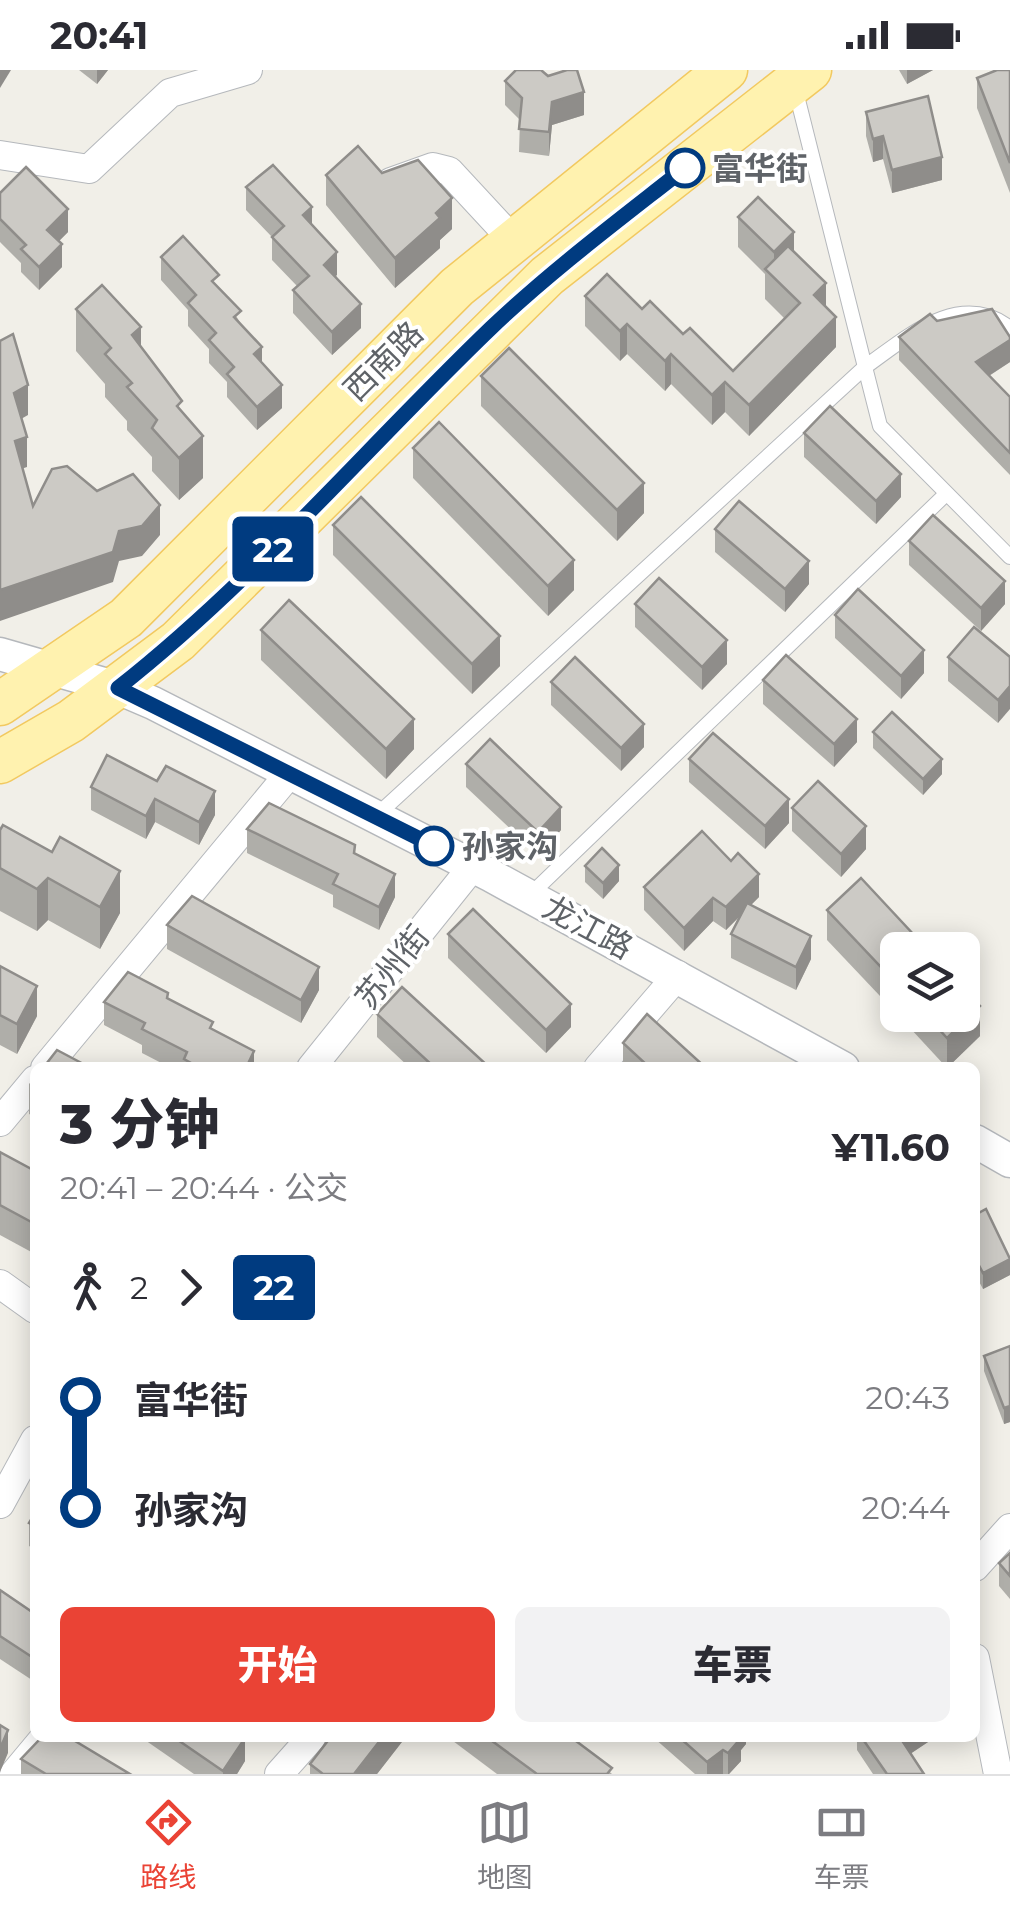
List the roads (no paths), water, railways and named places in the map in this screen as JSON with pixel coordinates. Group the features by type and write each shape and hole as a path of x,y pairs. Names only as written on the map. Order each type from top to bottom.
{"main road":[{"name":"西南路","path":"0,704 142,604 457,287 726,70"},
{"name":"西南路","path":"0,762 118,688 178,642 533,289 795,74"}],"street":[{"path":"0,155 90,169 170,93 248,70"},
{"path":"390,182 433,167 449,171 512,239"},
{"name":"龙江路","path":"0,654 118,688 530,896 678,975 826,1062"},
{"path":"51,1062 290,773"},
{"name":"苏州街","path":"316,1062 473,866"},
{"path":"603,1062 678,975"},
{"path":"0,1122 30,1086"},
{"path":"980,1144 1010,1161"},
{"path":"0,1284 30,1306"},
{"path":"0,1504 30,1449"},
{"path":"980,1561 1010,1528"},
{"path":"980,1671 1000,1721 998,1774"},
{"path":"14,1774 41,1742"},
{"path":"279,1774 307,1742"}],"lane":[{"path":"795,74 880,426 1010,557"},
{"path":"375,816 865,367 929,321 980,315 1010,328"},
{"path":"530,896 946,494"}],"place":[{"name":"富华街","path":"685,168"},
{"name":"孙家沟","path":"434,846"}]}
